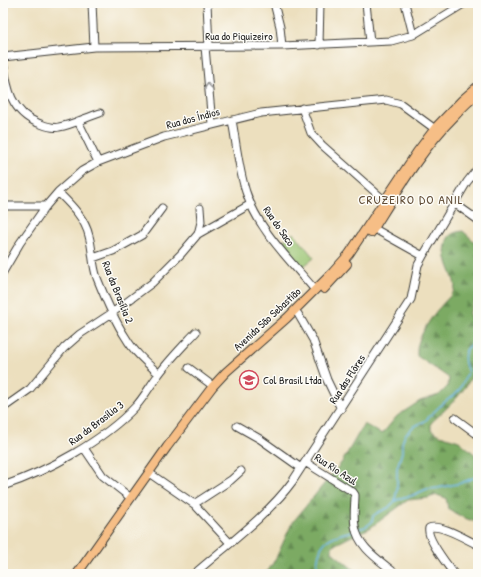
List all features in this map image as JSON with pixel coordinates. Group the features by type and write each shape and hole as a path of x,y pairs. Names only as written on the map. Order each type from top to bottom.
{"main road":[{"name":"Avenida São Sebastião","path":"77,574 167,447 213,386 332,273 353,249 416,152 462,100 478,86"},
{"name":"Avenida São Sebastião","path":"82,574 196,414 216,390 298,314 352,259 409,173 427,149 451,120 478,95"}],"street":[{"path":"92,3 94,47"},
{"path":"207,3 207,47 212,124"},
{"path":"274,3 280,27 282,46"},
{"path":"319,45 320,3"},
{"path":"366,3 370,42"},
{"path":"405,3 413,35"},
{"name":"Rua do Piquizeiro","path":"3,57 94,47 282,46 391,41 413,35 465,3"},
{"path":"3,62 10,93 14,102 20,112 31,120 48,127 58,127 100,113"},
{"name":"Rua dos Índios","path":"3,272 46,206 58,192 82,171 98,162 164,137 212,124 271,111 390,101 397,102 405,106 435,129"},
{"path":"302,108 311,132 322,146 384,200"},
{"name":"Rua do Saco","path":"232,120 246,192 256,215 272,239 315,290"},
{"path":"78,121 98,162"},
{"name":"Rua das Flôres","path":"194,574 282,496 411,299 418,265 454,203 478,168"},
{"name":"Rua da Brasília 2","path":"58,192 71,206 87,229 97,278 112,313 126,339 159,374"},
{"path":"454,203 478,220"},
{"path":"3,408 30,389 64,348 80,334 112,313 152,283 166,270 198,234 251,204"},
{"path":"3,206 46,206"},
{"path":"93,258 113,252 142,236 162,208"},
{"path":"198,234 201,222 200,208"},
{"path":"373,228 423,256"},
{"path":"298,314 313,340 327,380 341,408"},
{"name":"Rua da Brasília 3","path":"3,486 50,467 84,448 125,417 149,390 159,374 196,332"},
{"path":"189,368 213,386"},
{"path":"455,418 478,435"},
{"path":"237,426 303,465"},
{"path":"84,448 103,476 131,498"},
{"name":"Rua Rio Azul","path":"303,465 353,492 355,495 356,530 359,540 369,551 396,574"},
{"path":"194,504 231,480 241,471"},
{"path":"152,475 194,504 230,543"},
{"path":"454,574 432,540 428,532 429,528 443,528 478,545"}],"green space":[{"path":"463,231 478,245 478,293 469,314 472,320 478,323 478,358 466,386 453,402 431,423 431,430 440,435 459,441 478,457 478,523 462,517 448,509 446,498 437,495 428,498 408,500 370,528 332,546 332,552 359,574 262,574 268,571 276,558 292,523 342,462 364,424 382,434 397,416 420,401 439,395 448,386 449,378 417,356 417,348 420,337 431,318 454,291 454,282 446,257 446,244 448,238 452,234"},
{"path":"294,233 314,258 300,269 280,243"}],"waterway":[{"path":"395,500 397,489 397,468 405,435 413,427 425,421 442,404 459,391 468,372 464,357 465,353 473,342 478,339"},
{"path":"358,529 365,527 372,522 373,516 388,508 395,501 404,497 411,496 427,489 461,483 478,476"},
{"path":"316,574 318,555 324,544 335,536 353,531"}],"place":[{"name":"Col Brasil Ltda","path":"249,380"}],"district":[{"name":"CRUZEIRO DO ANIL","path":"411,199"}]}
